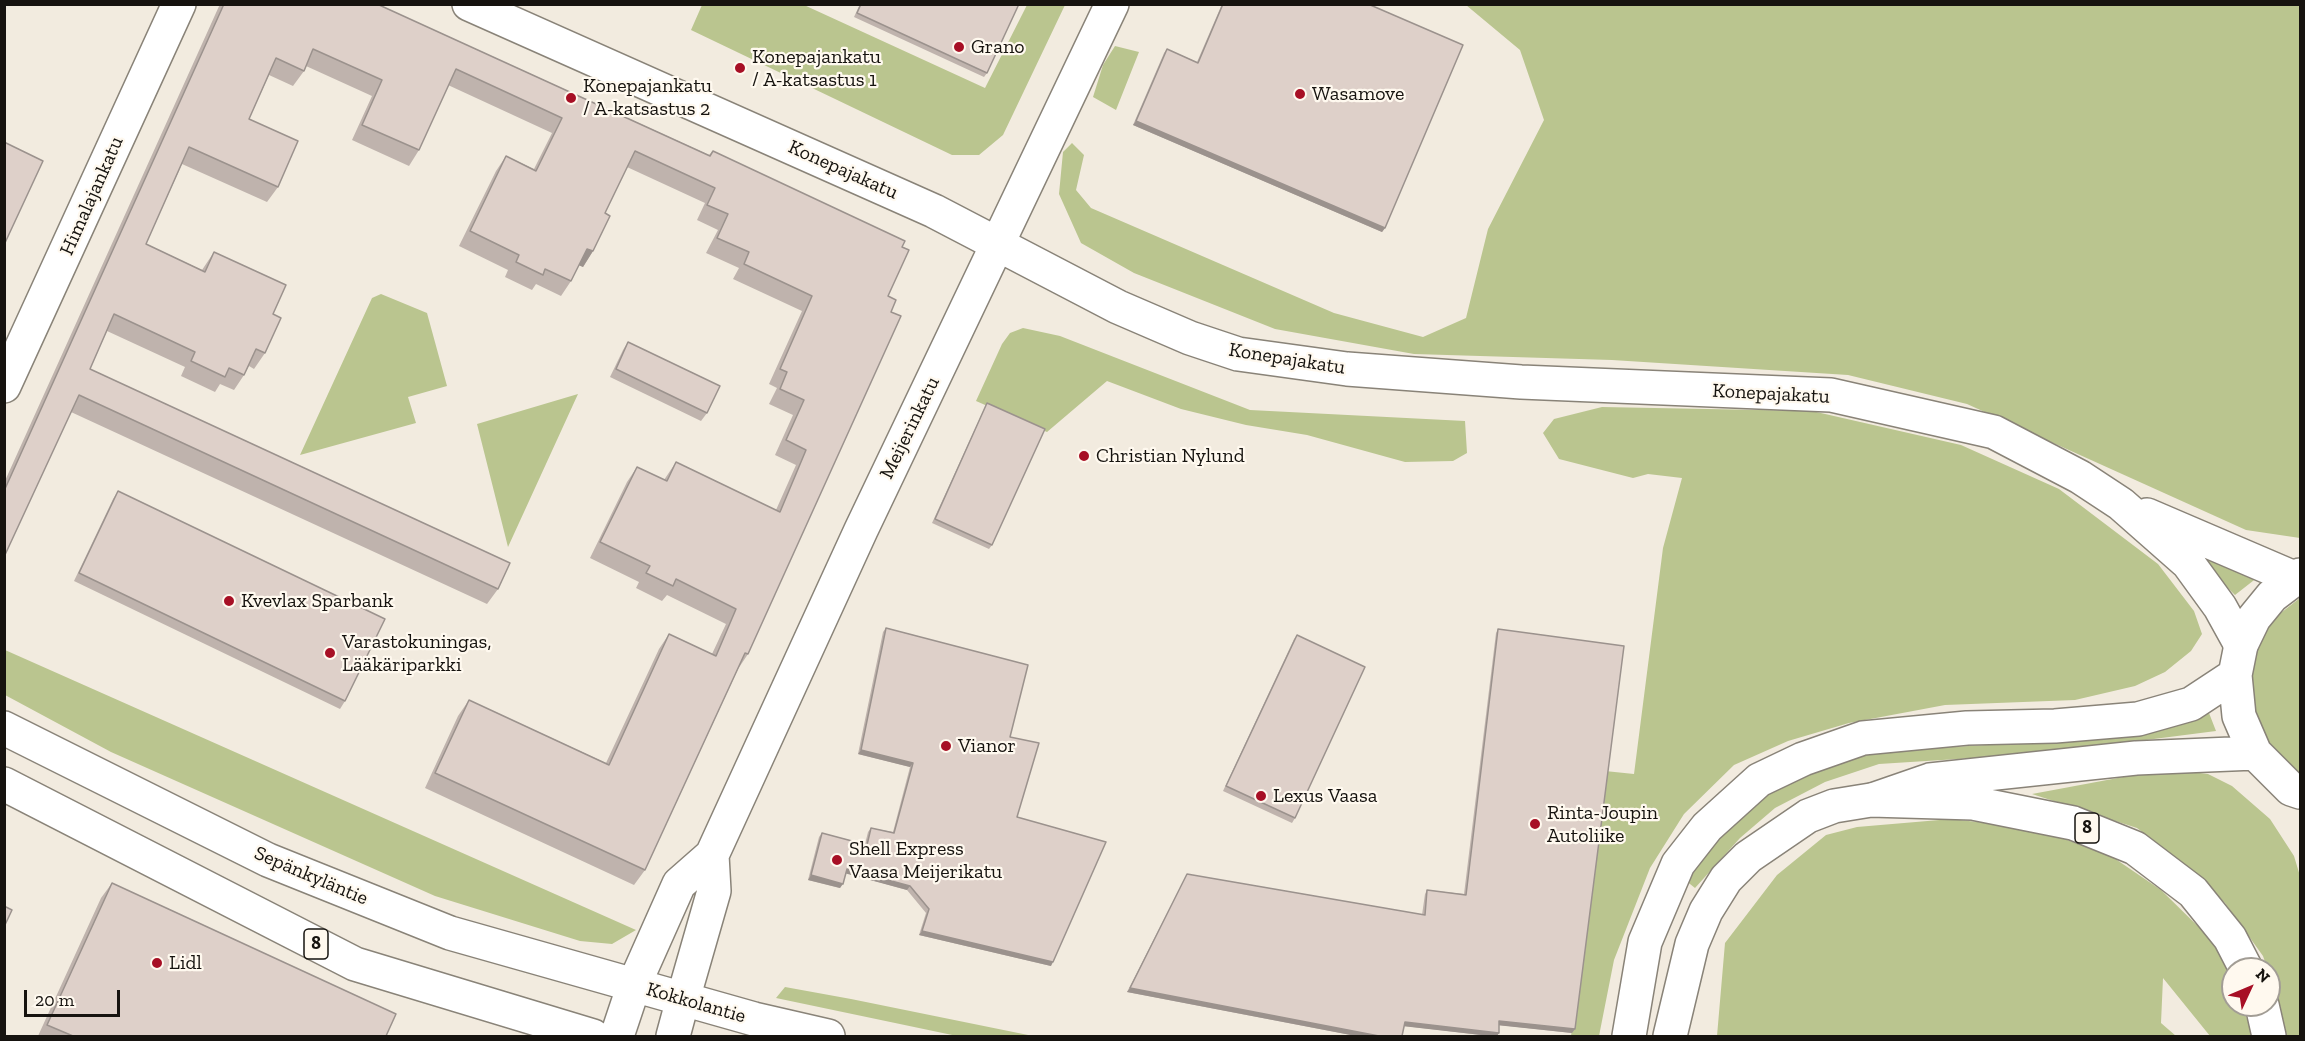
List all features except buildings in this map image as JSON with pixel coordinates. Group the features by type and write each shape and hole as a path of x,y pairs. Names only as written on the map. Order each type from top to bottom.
{"main road":[{"name":"Himalajankatu","path":"4,386 179,4"},
{"name":"Konepajakatu","path":"469,4 934,211 1118,307 1190,338 1238,354 1347,369 1521,382 1831,395 1994,432 2080,477 2121,504 2187,563 2220,607 2238,660"},
{"name":"Meijerinkatu","path":"617,1036 634,985 679,884 712,855 861,530 1112,4"},
{"name":"Konepajakatu","path":"2121,504 2297,577"},
{"path":"2297,577 2272,596 2254,618 2238,660 2239,716 2256,753 2298,797"},
{"path":"1629,1036 1645,942 1678,864 1707,827 1759,780 1803,759 1863,738 1967,728 2055,726 2138,719 2191,704 2238,660"},
{"name":"Sepänkyläntie","path":"4,728 268,860 450,933 634,985"},
{"path":"1871,800 1930,780 2136,758 2256,753"},
{"name":"8","path":"4,784 355,964 593,1036"},
{"name":"8","path":"1670,1036 1692,944 1706,911 1726,879 1748,857 1808,816 1834,806 1871,800 1973,803 2073,823 2135,848 2193,892 2230,938 2240,957"},
{"name":"Meijerinkatu","path":"674,1036 714,891 712,855"},
{"name":"Kokkolantie","path":"634,985 828,1036"},
{"path":"2265,1017 2270,1036"}],"green space":[{"path":"702,5 804,5 985,88 1027,5 1065,5 1003,135 979,155 952,155 691,30"},
{"path":"1466,5 2300,5 2300,538 2246,530 1967,404 1848,375 1612,360 1414,354 1275,329 1134,273 1081,243 1059,194 1063,152 1072,143 1084,155 1076,190 1091,208 1334,313 1423,337 1466,318 1488,229 1544,120 1520,50"},
{"path":"1115,46 1139,52 1116,110 1093,97 1103,65"},
{"path":"381,294 427,313 447,386 408,397 416,423 300,455 372,298"},
{"path":"1023,328 1060,336 1250,410 1465,421 1467,453 1453,461 1405,462 1307,435 1246,425 1181,409 1107,381 1047,432 976,401 1002,344 1010,333"},
{"path":"578,394 508,547 477,424"},
{"path":"1602,407 1812,411 1961,445 2059,489 2158,564 2194,611 2202,634 2191,651 2165,672 2135,686 2075,700 1945,705 1849,723 1788,741 1734,765 1684,814 1650,868 1614,960 1599,1036 1571,1036 1605,771 1634,774 1663,548 1682,478 1648,474 1633,478 1559,459 1543,433 1554,419"},
{"path":"2202,551 2258,577 2235,595 2196,557"},
{"path":"2300,598 2300,774 2268,745 2249,697 2249,669 2259,640 2273,619"},
{"path":"5,650 636,930 612,944 580,941 435,896 111,752 5,695"},
{"path":"2209,713 2216,731 2037,754 1879,764 1825,782 1775,808 1740,838 1695,888 1685,880 1737,814 1784,782 1869,752 2035,742 2145,731"},
{"path":"2166,769 2208,774 2232,786 2270,819 2294,856 2300,876 2300,1036 2287,1036 2281,1010 2281,957 2263,957 2225,903 2182,862 2137,828 2032,794"},
{"path":"1951,819 2039,829 2114,858 2161,890 2215,943 2221,957 2221,1017 2246,1017 2253,1036 2210,1036 2163,978 2161,1023 2176,1036 1717,1036 1725,943 1777,875 1826,835 1857,827"},
{"path":"785,987 1033,1036 957,1036 776,998"}],"place":[{"name":"Grano","path":"959,47"},
{"name":"Konepajankatu / A-katsastus 1","path":"740,68"},
{"name":"Wasamove","path":"1300,94"},
{"name":"Konepajankatu / A-katsastus 2","path":"571,98"},
{"name":"Christian Nylund","path":"1084,456"},
{"name":"Kvevlax Sparbank","path":"229,601"},
{"name":"Varastokuningas, Lääkäriparkki","path":"330,653"},
{"name":"Vianor","path":"946,746"},
{"name":"Lexus Vaasa","path":"1261,796"},
{"name":"Rinta-Joupin Autoliike","path":"1535,824"},
{"name":"Shell Express Vaasa Meijerikatu","path":"837,860"},
{"name":"Lidl","path":"157,963"}]}
